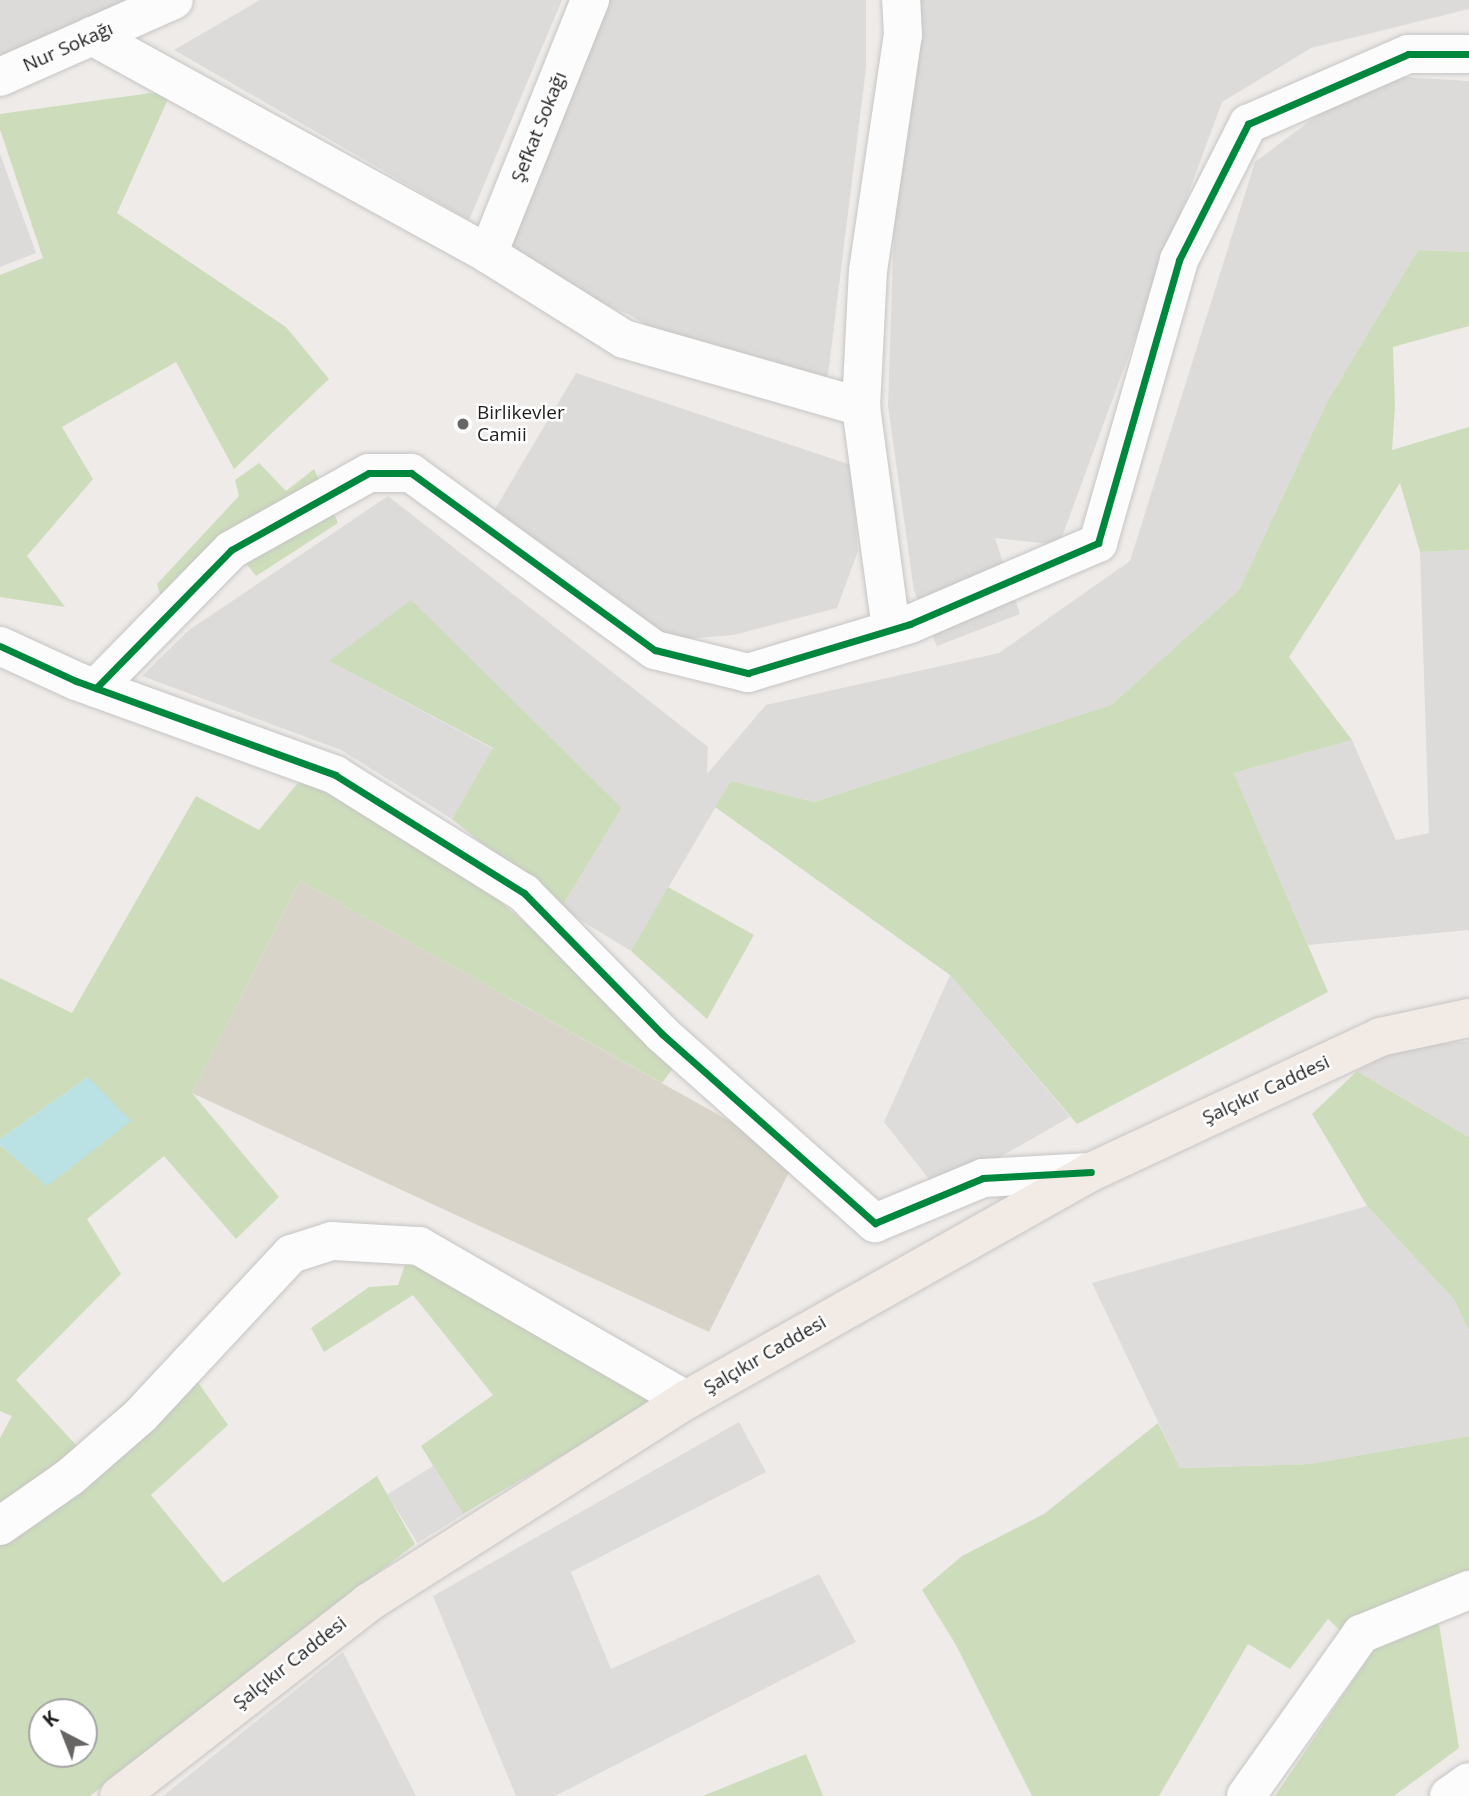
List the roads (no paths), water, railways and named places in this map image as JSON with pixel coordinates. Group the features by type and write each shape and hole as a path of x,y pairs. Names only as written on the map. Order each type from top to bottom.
{"main road":[{"name":"Şalçıkır Caddesi","path":"119,1796 369,1602 686,1400 1091,1172 1380,1037 1469,1018"}],"street":[{"name":"Nur Sokağı","path":"0,77 174,0"},
{"name":"Şefkat Sokağı","path":"488,254 590,0"},
{"path":"891,630 861,407 868,271 903,34 901,0"},
{"path":"92,36 488,254 624,339 861,407"},
{"path":"96,688 232,550 369,473 411,473 654,650 748,673 891,630 1098,543 1179,260 1248,124 1408,54 1469,54"},
{"path":"0,646 96,688 334,775 524,893 662,1034 875,1223 983,1178 1091,1172"},
{"path":"0,1526 70,1477 141,1415 290,1254 332,1241 419,1245 686,1400"},
{"path":"1246,1796 1361,1634 1469,1590"},
{"path":"1449,1796 1469,1782"}],"water":[{"path":"88,1077 131,1121 47,1186 0,1145 0,1139"}],"place":[{"name":"Birlikevler Camii","path":"463,424"}]}
